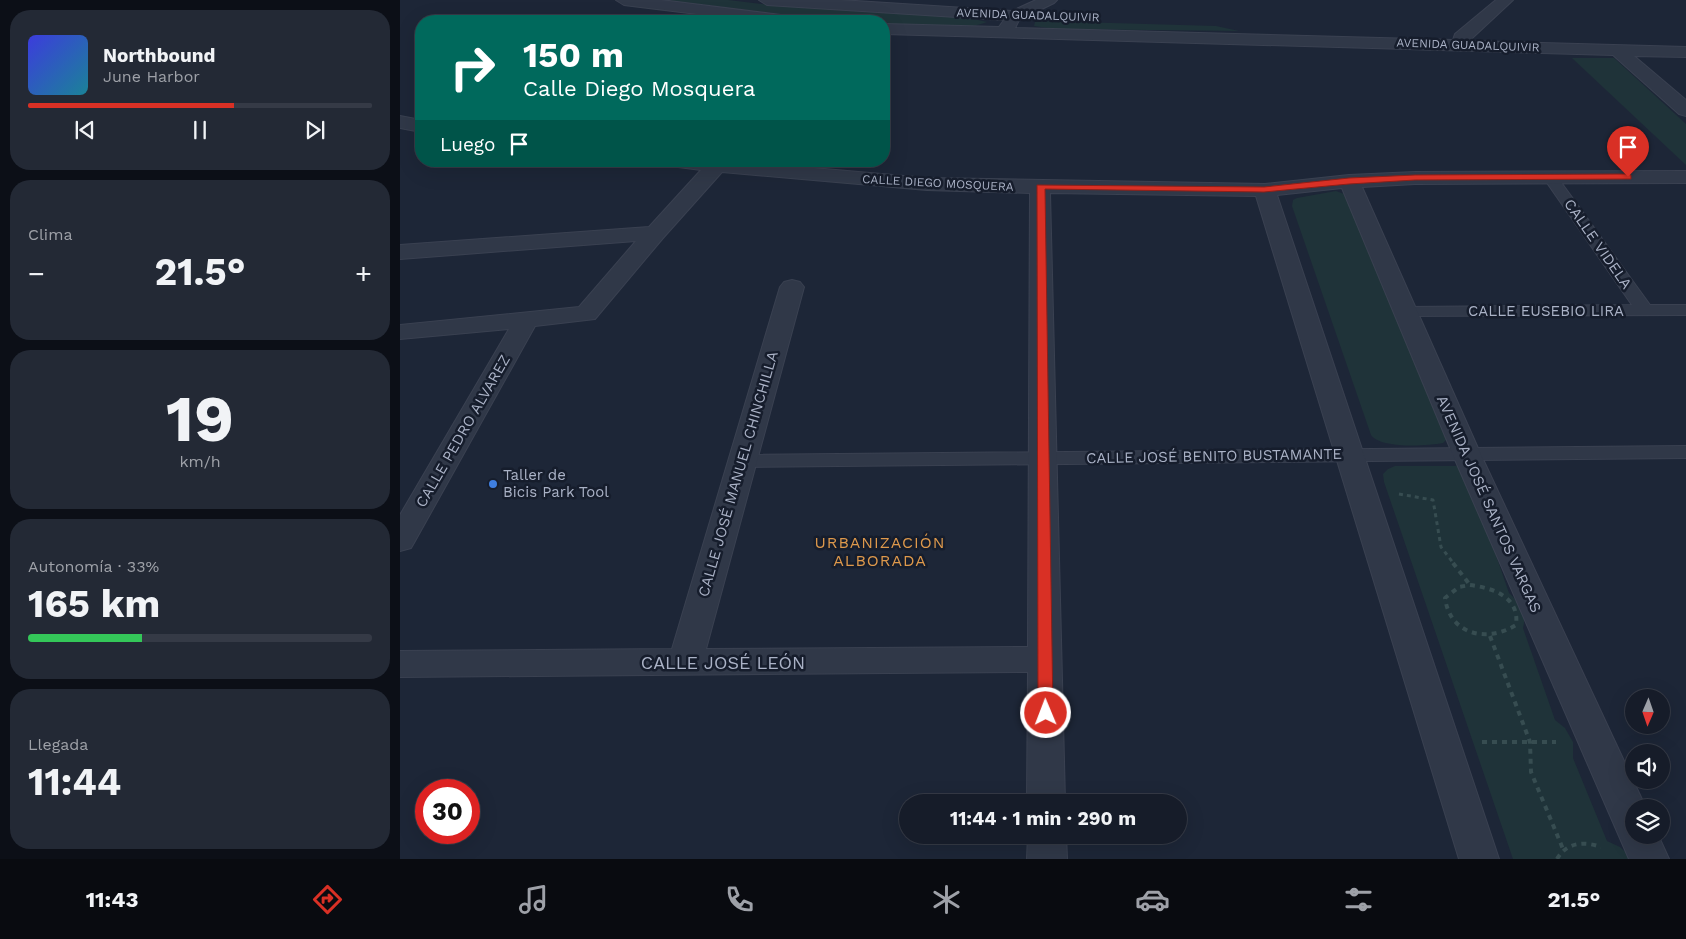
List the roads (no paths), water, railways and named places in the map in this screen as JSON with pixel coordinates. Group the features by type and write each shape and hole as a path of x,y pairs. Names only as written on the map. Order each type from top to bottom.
{"street":[{"path":"624,0 741,15"},
{"name":"AVENIDA GUADALQUIVIR","path":"767,0 840,3 1044,18"},
{"path":"1003,34 1014,16 1049,0"},
{"path":"1461,44 1461,37 1506,0"},
{"path":"1212,23 1238,26 1248,30 1249,39"},
{"name":"AVENIDA GUADALQUIVIR","path":"890,29 1003,34 1461,44 1686,52"},
{"path":"1616,49 1686,110"},
{"path":"400,122 415,125"},
{"path":"400,332 586,314 655,233 716,167"},
{"name":"CALLE DIEGO MOSQUERA","path":"750,167 927,184 1264,190 1349,181 1415,178 1686,177"},
{"name":"AVENIDA JOSÉ SANTOS VARGAS","path":"1349,181 1467,455 1625,804"},
{"path":"1040,187 1045,458 1046,794"},
{"path":"1264,190 1479,859"},
{"path":"400,252 655,233"},
{"name":"CALLE JOSÉ MANUEL CHINCHILLA","path":"685,662 792,287"},
{"name":"CALLE PEDRO ALVAREZ","path":"400,541 526,321"},
{"name":"CALLE JOSÉ LEÓN","path":"400,664 1045,659"},
{"path":"1621,842 1649,859"},
{"path":"1047,844 1047,859"}],"lane":[{"name":"CALLE VIDELA","path":"1550,177 1645,311"},
{"name":"CALLE EUSEBIO LIRA","path":"1406,312 1686,310"},
{"name":"CALLE JOSÉ BENITO BUSTAMANTE","path":"742,461 1686,452"}],"place":[{"name":"Taller de Bicis Park Tool","path":"493,484"}],"district":[{"name":"URBANIZACIÓN ALBORADA","path":"880,551"}]}
